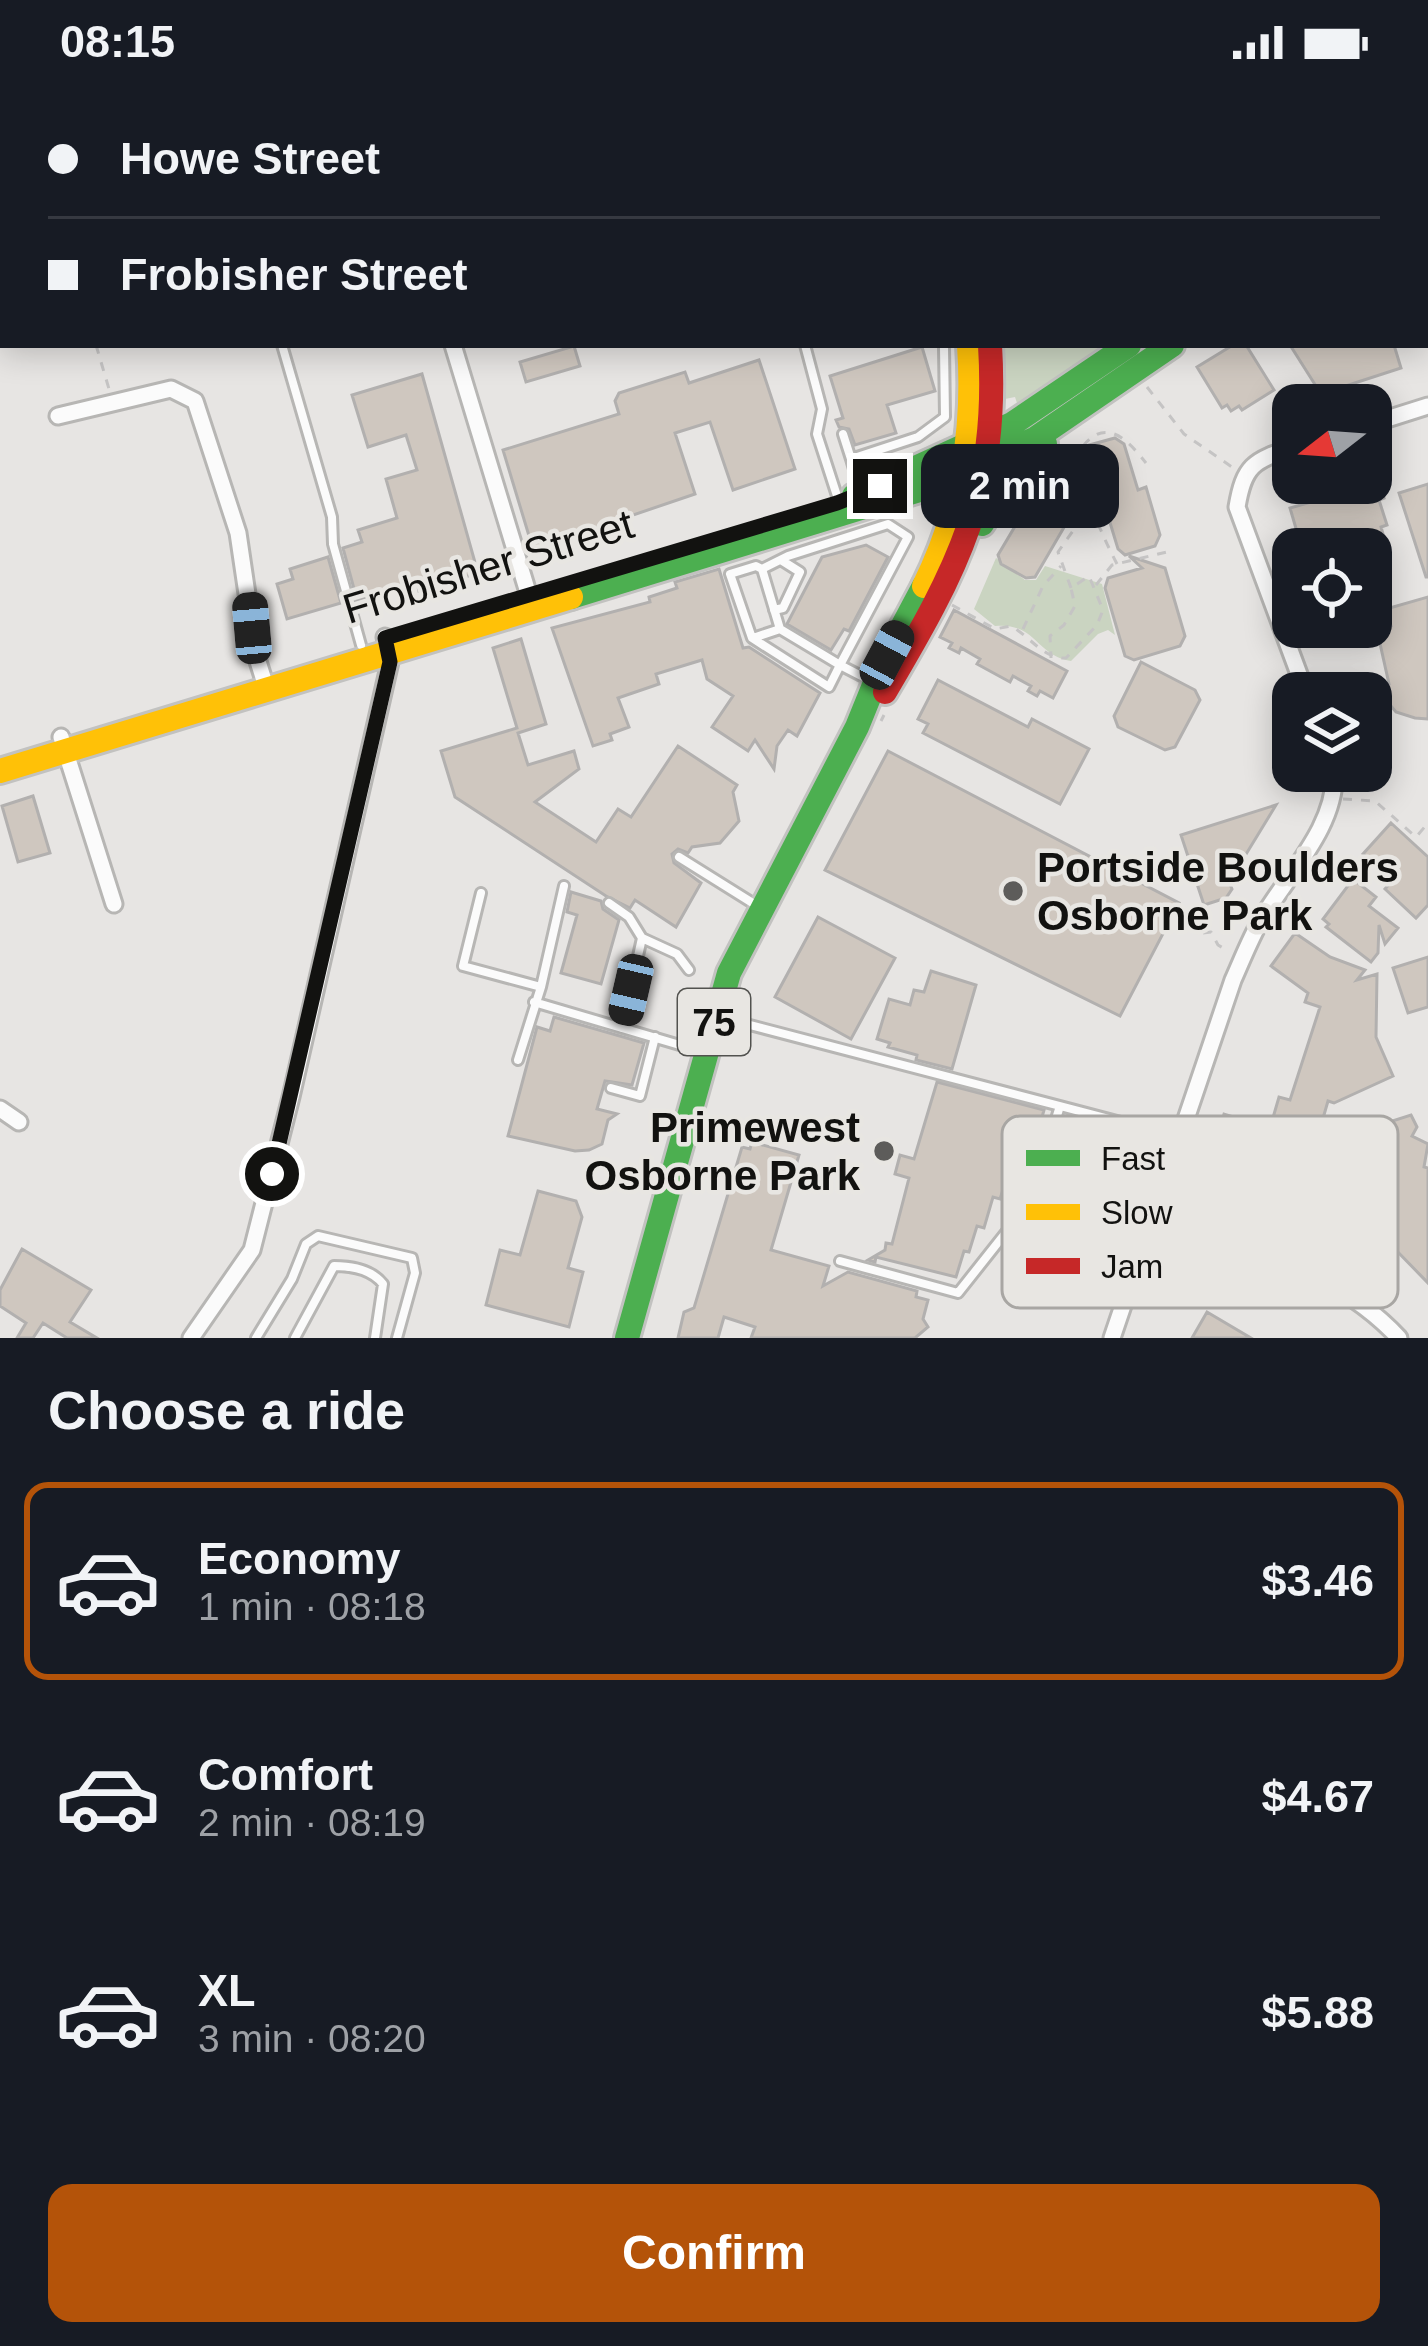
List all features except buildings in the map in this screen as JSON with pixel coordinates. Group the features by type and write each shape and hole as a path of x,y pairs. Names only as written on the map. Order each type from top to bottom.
{"main road":[{"name":"75","path":"874,721 874,682 955,543 973,388 958,348"},
{"name":"75","path":"627,1338 729,973 761,908 874,721 988,463 993,434 990,348"},
{"name":"Frobisher Street","path":"531,602 850,498 993,434 1124,348"},
{"path":"902,496 935,506 955,543 1030,455 1055,435 1064,419 1168,348"},
{"name":"Frobisher Street","path":"0,771 63,745 378,645 902,496 988,463 1064,419"},
{"name":"Frobisher Street","path":"0,757 63,745"}],"street":[{"path":"454,348 531,602"},
{"path":"58,416 170,388 188,396 200,409 238,533 265,682"},
{"path":"1392,417 1428,406"},
{"path":"1272,454 1242,475 1237,507 1298,672"},
{"path":"191,1338 252,1250 297,1075 378,645"},
{"path":"63,745 114,904"},
{"path":"1188,1116 1243,958 1336,792"},
{"path":"0,1109 20,1122"},
{"path":"1112,1338 1122,1308"},
{"path":"1370,1308 1400,1338"}],"lane":[{"path":"283,348 332,517 333,544 378,645"},
{"path":"806,348 822,410 817,434 850,498"},
{"path":"851,459 918,437 945,417 957,348"},
{"path":"843,434 851,459 850,498"},
{"path":"888,524 908,537 829,687 752,638 730,574 765,568 888,524"},
{"path":"760,540 779,628 874,682"},
{"path":"774,610 783,608 800,572 781,560"},
{"path":"752,638 779,628"},
{"path":"679,857 761,908"},
{"path":"518,1060 564,886"},
{"path":"481,893 463,966 541,987"},
{"path":"608,903 629,917 642,938 677,954 689,970"},
{"path":"622,1028 642,938"},
{"path":"534,1002 706,1053"},
{"path":"716,1016 1099,1116"},
{"path":"611,1088 640,1096 655,1037"},
{"path":"1057,1116 1060,1106"},
{"path":"256,1338 292,1279 306,1244 318,1236 412,1258 415,1273 397,1338"},
{"path":"840,1261 958,1293 1002,1237"},
{"path":"295,1338 334,1266 371,1273 383,1284 374,1338"}],"path":[{"path":"426,84 438,84"},
{"path":"97,348 113,403"},
{"path":"1147,387 1184,434 1242,475"},
{"path":"1117,563 1090,507 1079,450 1086,441 1113,432 1124,434 1146,463"},
{"path":"1052,658 1050,636 1064,625 1075,606 1058,552 1090,507"},
{"path":"1095,587 1117,563 1167,552"},
{"path":"1022,632 1043,586 1062,564"},
{"path":"951,604 994,628 1011,626 1052,658 1066,658 1097,625 1103,610 1089,576 1071,588"},
{"path":"1336,792 1343,799 1375,801 1415,838 1428,823"},
{"path":"1203,933 1211,932 1218,945 1243,958"}],"green space":[{"path":"999,348 1111,348 1019,409 1015,397 1005,399"},
{"path":"996,558 1025,580 1036,580 1045,566 1102,584 1115,635 1108,630 1098,634 1071,661 1050,653 1019,629 995,626 974,609"}],"traffic: fast":[{"path":"854,496 1012,424 1125,348"},
{"path":"571,597 939,484 1036,438 1168,348"},
{"path":"982,524 1006,485 1045,444"},
{"path":"627,1338 729,973 857,727 883,663 924,586"}],"traffic: slow":[{"path":"924,586 948,528 963,469 970,408 969,348"},
{"path":"0,771 571,597"}],"traffic: jam":[{"path":"885,692 953,567 968,527 988,444 990,348"}],"place":[{"name":"Portside Boulders Osborne Park","path":"1013,891"},
{"name":"Primewest Osborne Park","path":"884,1151"}],"route":[{"path":"272,1174 390,662 385,638 837,503 880,486"}]}
